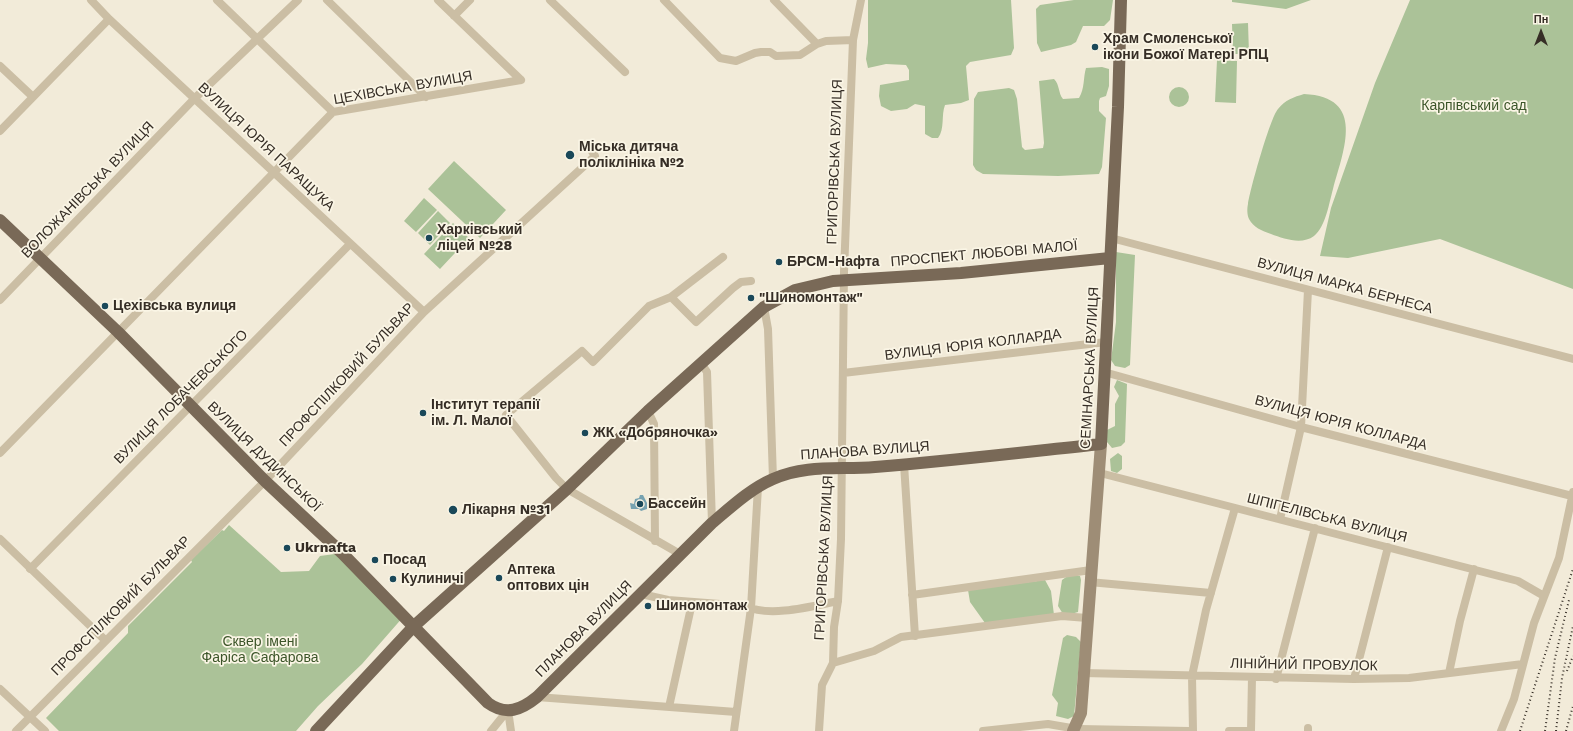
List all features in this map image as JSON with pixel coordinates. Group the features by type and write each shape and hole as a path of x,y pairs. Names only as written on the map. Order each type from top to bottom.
{"main road":[{"name":"СЕМІНАРСЬКА ВУЛИЦЯ","path":"1101,444 1121,0"},
{"name":"ВУЛИЦЯ ДУДИНСЬКОЇ","path":"0,220 118,332 265,481 342,553 488,703 496,709 508,710"},
{"name":"ПРОСПЕКТ ЛЮБОВІ МАЛОЇ","path":"316,731 414,626 567,490 648,411 764,307 794,290 844,279 961,272 1110,258"},
{"name":"ПЛАНОВА ВУЛИЦЯ","path":"508,710 520,708 537,697 712,523 758,487 773,479 794,471 819,467 842,468 904,464 1101,444"}],"street":[{"name":"ВУЛИЦЯ ЮРІЯ ПАРАЩУКА","path":"90,0 109,20 196,98 273,172 424,312"},
{"path":"217,0 333,112"},
{"name":"ВОЛОЖАНІВСЬКА ВУЛИЦЯ","path":"0,300 196,98 298,0"},
{"path":"326,0 426,97"},
{"path":"438,0 454,16 470,0"},
{"path":"550,0 625,72"},
{"path":"664,0 720,58 736,61 755,52 770,52 776,56 800,55 817,44 826,41 853,40"},
{"path":"774,0 817,44"},
{"name":"ГРИГОРІВСЬКА ВУЛИЦЯ","path":"819,731 822,685 833,663 834,627 838,601 842,468 844,279 853,40 861,0"},
{"name":"ЦЕХІВСЬКА ВУЛИЦЯ","path":"0,453 333,112 521,80 454,16"},
{"path":"0,131 109,20"},
{"path":"0,66 34,97"},
{"name":"ПРОФСПІЛКОВИЙ БУЛЬВАР","path":"16,731 265,481 424,312 595,156 588,146"},
{"name":"ВУЛИЦЯ МАРКА БЕРНЕСА","path":"1111,238 1573,359"},
{"name":"ВУЛИЦЯ ЛОБАЧЕВСЬКОГО","path":"30,569 350,244"},
{"path":"680,554 567,490 506,415 582,351 593,362 649,306 671,297 723,257"},
{"path":"671,297 696,322 733,288 742,282 751,281"},
{"path":"1280,519 1300,427 1308,290"},
{"path":"764,307 768,329 773,479"},
{"name":"ВУЛИЦЯ ЮРІЯ КОЛЛАРДА","path":"843,373 1106,342"},
{"path":"701,363 707,372 712,523"},
{"name":"ВУЛИЦЯ ЮРІЯ КОЛЛАРДА","path":"1104,372 1300,427 1572,494"},
{"path":"648,411 654,424 655,541"},
{"name":"СЕМІНАРСЬКА ВУЛИЦЯ","path":"1077,730 1081,713 1101,444"},
{"path":"904,464 915,636"},
{"name":"ШПІГЕЛІВСЬКА ВУЛИЦЯ","path":"1100,473 1518,581 1544,596"},
{"path":"734,731 751,608 758,487"},
{"path":"1501,731 1514,699 1534,623 1559,558 1572,494"},
{"path":"1192,731 1192,676 1211,593 1235,508"},
{"path":"1276,678 1315,528"},
{"path":"0,539 105,640"},
{"path":"1354,679 1388,547"},
{"path":"1449,673 1460,621 1474,569"},
{"path":"912,595 1090,576 1211,593"},
{"path":"641,594 668,600 692,603 746,606 756,611 792,609 838,601"},
{"path":"668,707 692,603"},
{"path":"833,663 874,651 902,637 1062,616 1087,618"},
{"name":"ЛІНІЙНИЙ ПРОВУЛОК","path":"1083,673 1276,678 1409,678 1523,664"},
{"path":"1229,731 1251,731 1252,677"},
{"path":"0,689 45,731"},
{"path":"537,697 736,712"},
{"path":"491,731 508,710"},
{"path":"508,710 510,731"},
{"path":"983,731 1048,724 1077,730 1189,731"}],"green space":[{"path":"868,0 1011,0 1014,48 1011,55 970,62 966,66 969,100 961,103 945,105 942,126 938,138 932,138 925,134 925,106 915,104 907,109 891,111 881,106 879,96 880,85 909,80 909,70 906,65 886,64 868,68 866,59 868,43"},
{"path":"1074,0 1113,0 1110,20 1104,26 1083,26 1076,42 1071,45 1041,52 1037,43 1036,9 1040,5"},
{"path":"1232,0 1311,0 1286,9 1232,2"},
{"name":"Карпівський сад","path":"1410,0 1573,0 1573,289 1440,239 1348,258 1320,256 1331,208 1375,83"},
{"path":"1248,23 1249,54 1233,54 1232,24"},
{"path":"1217,60 1237,61 1236,103 1215,102"},
{"path":"1102,67 1109,69 1109,86 1106,96 1100,98 1099,101 1099,111 1106,118 1102,167 1099,174 1058,176 983,174 976,170 973,165 974,99 978,92 1009,88 1014,90 1017,99 1022,147 1025,150 1043,148 1044,143 1039,81 1054,79 1063,99 1079,98 1086,68"},
{"path":"1179,87 1186,90 1189,97 1186,104 1179,107 1172,104 1169,97 1172,90"},
{"path":"1304,94 1323,97 1336,104 1343,115 1346,128 1342,158 1324,220 1318,232 1314,236 1309,239 1299,241 1282,238 1264,232 1249,219 1247,209 1256,170 1274,115 1287,101"},
{"path":"454,161 506,210 480,238 428,189"},
{"path":"424,198 437,210 416,232 404,221"},
{"path":"438,211 450,223 430,245 418,233"},
{"path":"453,223 469,238 440,269 424,254"},
{"path":"1116,252 1135,255 1130,365 1125,368 1115,366 1111,360 1116,322"},
{"path":"1117,380 1127,384 1125,442 1121,446 1112,448 1107,442 1107,430 1115,426 1115,404 1119,396 1114,387"},
{"path":"1118,453 1122,456 1122,469 1117,473 1111,471 1110,459"},
{"name":"Сквер імені Фаріса Сафарова","path":"229,525 281,572 309,571 320,556 342,553 404,616 362,664 318,706 296,731 59,731 46,718 128,633 128,626 192,562 191,560"},
{"path":"1069,575 1080,576 1081,580 1078,612 1063,614 1058,606 1062,580"},
{"path":"1045,580 1051,591 1054,615 985,623 970,602 968,590"},
{"path":"1067,635 1076,637 1081,642 1074,716 1068,719 1056,716 1058,703 1052,695 1063,638"}],"water":[{"name":"Бассейн","path":"640,495 643,495 647,503 647,509 641,511 639,509 631,509 630,503 634,504 635,499 639,498"}],"railway":[{"path":"1520,731 1573,569"},
{"path":"1545,731 1555,658 1569,600"},
{"path":"1556,731 1562,678 1573,626"},
{"path":"1567,671 1573,656"},
{"path":"1566,731 1573,706"}],"place":[{"name":"Храм Смоленської ікони Божої Матері РПЦ","path":"1095,47"},
{"name":"Міська дитяча поліклініка №2","path":"570,155"},
{"name":"Харківський ліцей №28","path":"429,238"},
{"name":"БРСМ-Нафта","path":"779,262"},
{"name":"\"Шиномонтаж\"","path":"751,298"},
{"name":"Цехівська вулиця","path":"105,306"},
{"name":"Інститут терапії ім. Л. Малої","path":"423,413"},
{"name":"ЖК «Добряночка»","path":"585,433"},
{"name":"Бассейн","path":"640,504"},
{"name":"Лікарня №31","path":"453,510"},
{"name":"Ukrnafta","path":"287,548"},
{"name":"Посад","path":"375,560"},
{"name":"Аптека оптових цін","path":"499,578"},
{"name":"Кулиничі","path":"393,579"},
{"name":"Шиномонтаж","path":"648,606"}]}
